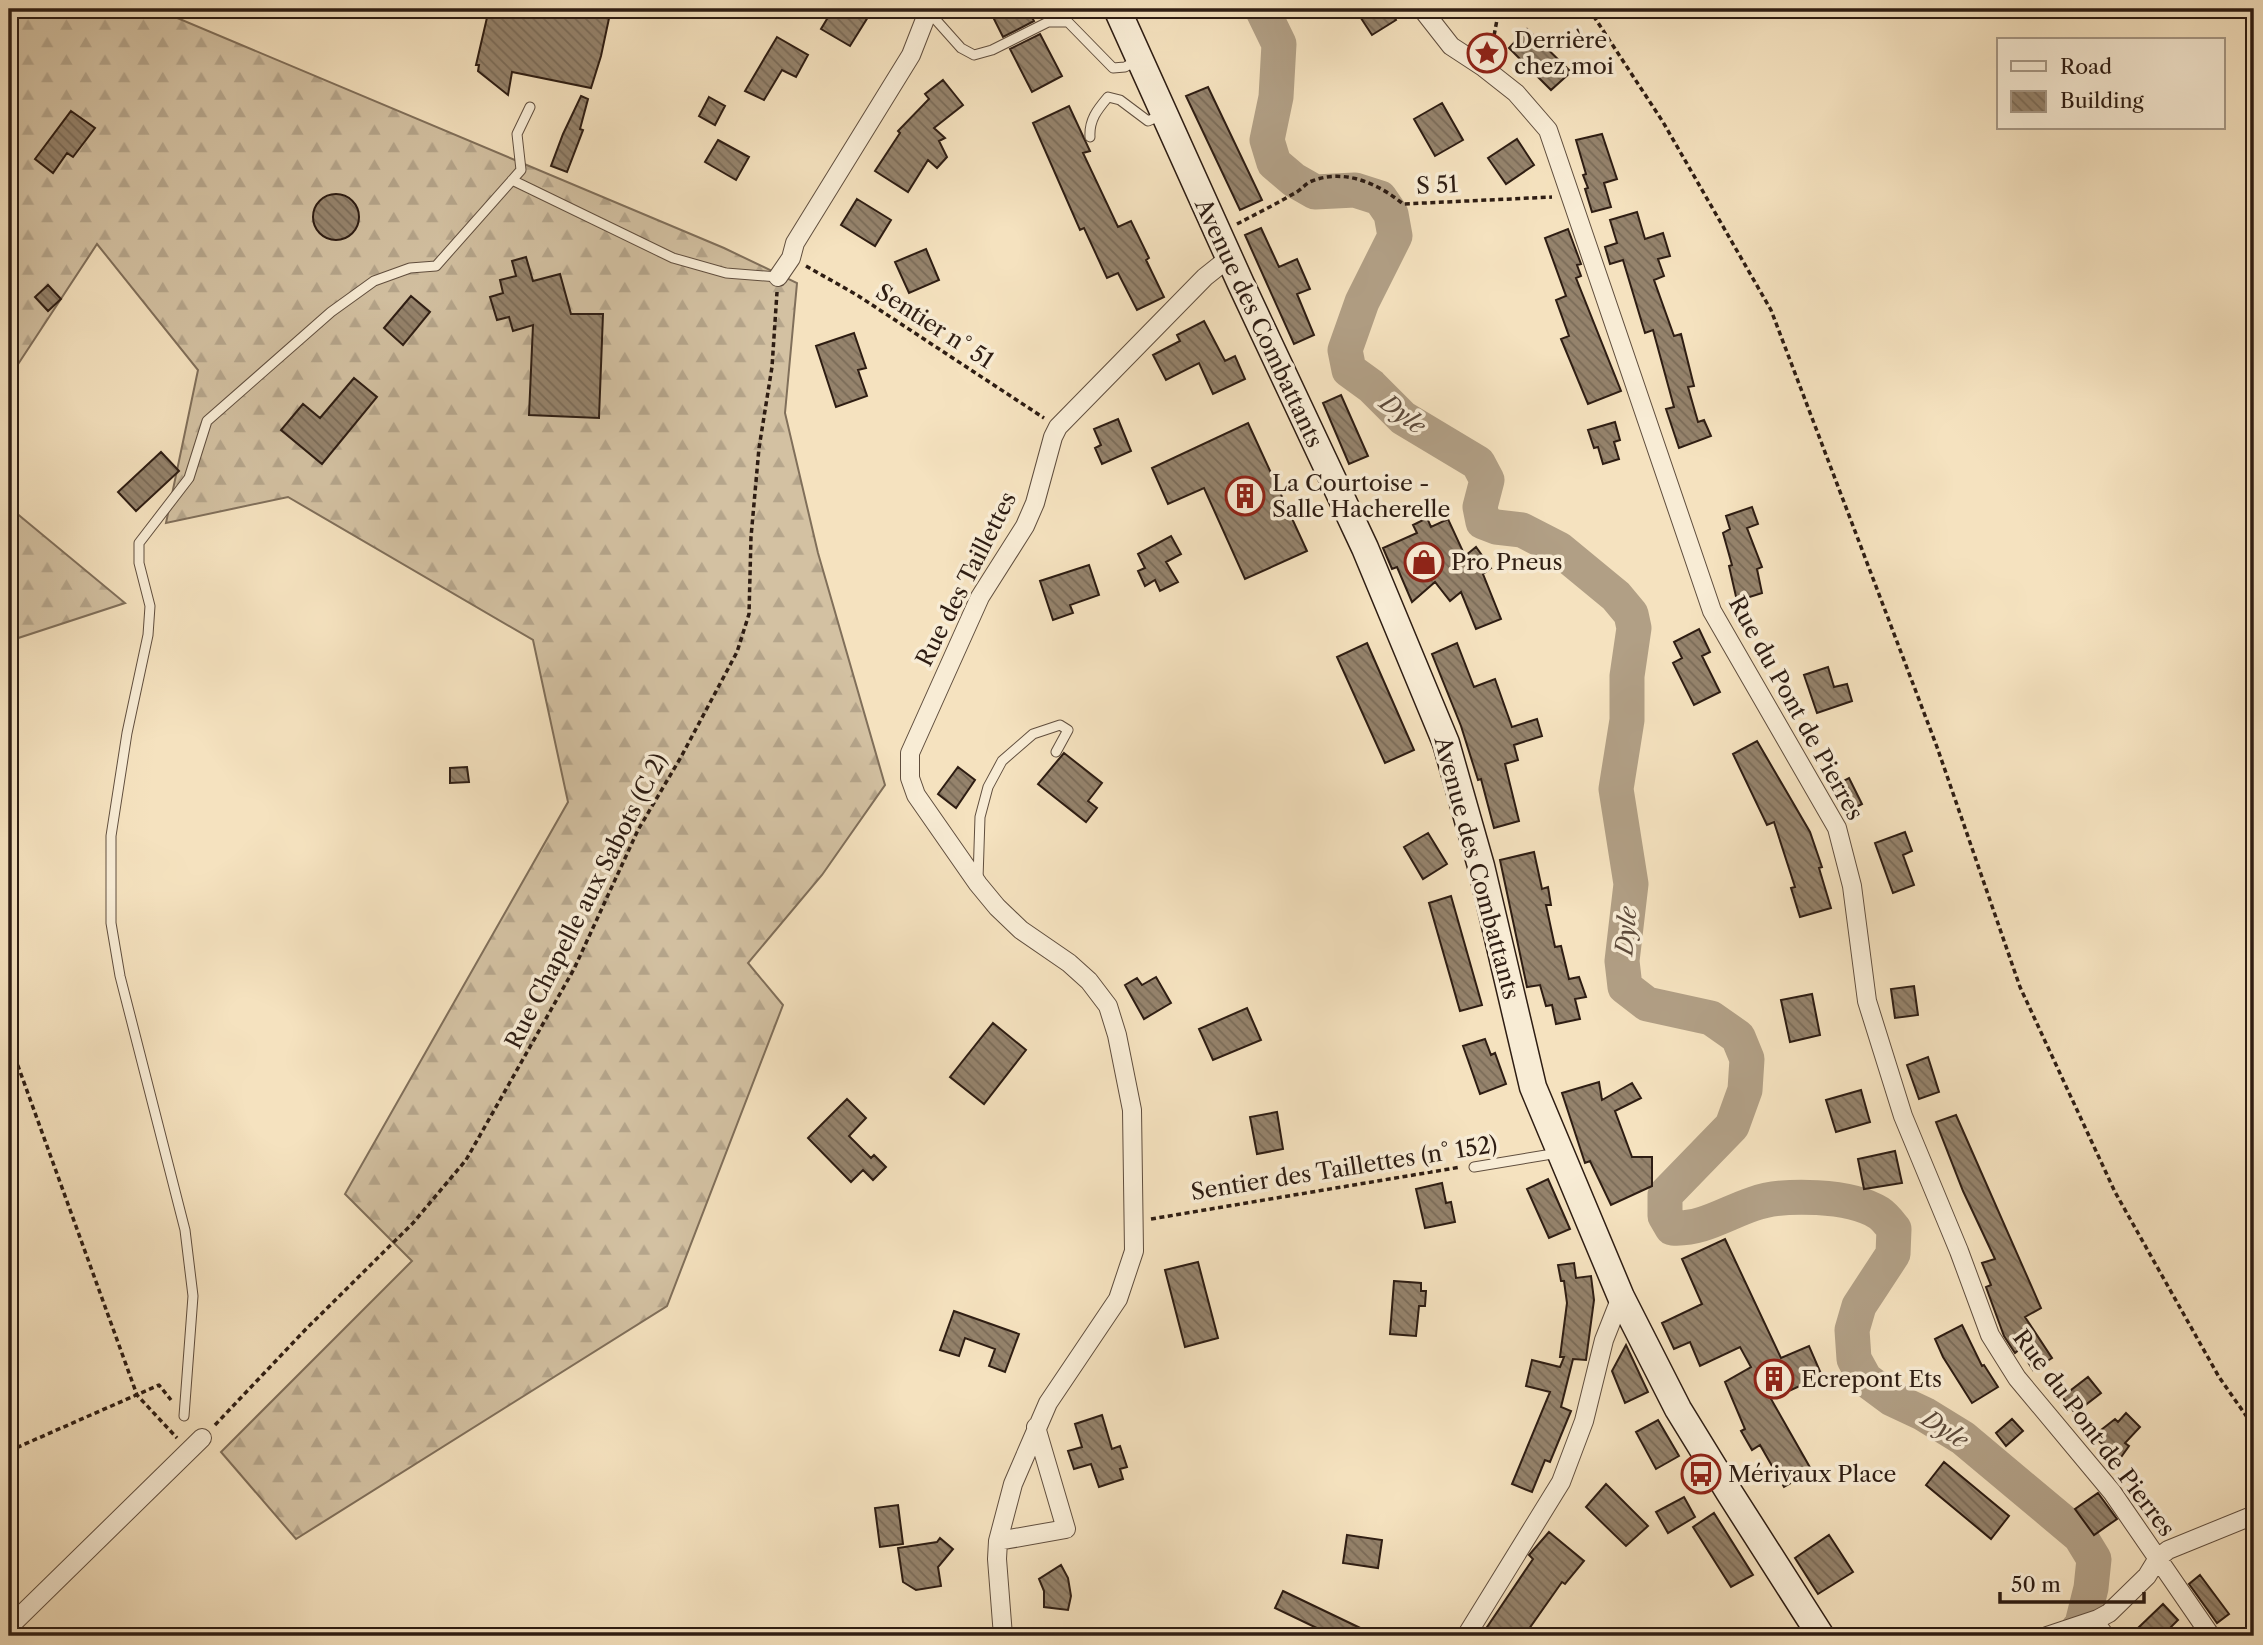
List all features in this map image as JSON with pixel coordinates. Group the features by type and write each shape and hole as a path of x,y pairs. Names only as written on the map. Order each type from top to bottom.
{"main road":[{"name":"Avenue des Combattants","path":"1117,9 1163,114 1365,548 1446,743 1481,866 1533,1087 1621,1297 1678,1409 1821,1636"}],"street":[{"name":"Rue du Pont de Pierres","path":"1422,9 1451,46 1516,93 1548,130 1712,611 1837,828 1852,886 1867,1001 1903,1116 1959,1251 1990,1335 2017,1378 2112,1492 2211,1636"},
{"path":"778,277 791,258 795,243 911,55 929,10"},
{"name":"Rue des Taillettes","path":"1003,1636 998,1541 1013,1484 1048,1404 1118,1299 1134,1251 1132,1110 1117,1035 1108,1006 1089,981 1069,963 1021,930 996,907 978,884 916,796 910,778 910,753 980,597 1025,526 1035,503 1058,427 1205,277 1224,246"},
{"path":"1466,1636 1561,1482 1584,1420 1604,1340 1621,1297"},
{"path":"998,1541 1066,1529 1036,1427"},
{"path":"9,1626 202,1438"},
{"path":"2052,1634 2104,1616 2147,1576 2158,1558 2168,1550 2254,1515"}],"lane":[{"path":"929,10 961,48 974,55 992,50 1048,22 1068,22 1113,68 1140,60"},
{"path":"1090,137 1089,125 1108,97 1120,100 1148,121 1163,114"},
{"path":"184,1416 192,1296 185,1230 120,976 111,923 111,836 127,733 148,635 150,606 139,563 139,543 189,478 206,421 331,312 374,281 410,268 436,266 521,170 517,134 530,107"},
{"path":"512,180 673,258 726,273 778,277"},
{"path":"978,884 980,817 988,787 1002,761 1033,734 1059,725 1068,730 1056,752"},
{"name":"Sentier des Taillettes (n° 152)","path":"1474,1167 1560,1153"},
{"path":"2104,1616 2111,1636"}],"path":[{"path":"1483,67 1491,52 1499,9"},
{"path":"1589,9 1663,122 1771,310 1937,747 2020,987 2115,1192 2219,1377 2254,1427"},
{"name":"S 51","path":"1224,246 1312,181 1339,177 1365,180 1386,190 1403,204 1572,196"},
{"name":"Sentier n° 51","path":"791,258 857,295 1058,427"},
{"name":"Rue Chapelle aux Sabots (C 2)","path":"202,1438 306,1329 413,1223 466,1160 574,970 638,830 737,652 749,614 751,537 772,367 778,277"},
{"path":"9,1041 137,1395 189,1452"},
{"name":"Sentier des Taillettes (n° 152)","path":"1135,1222 1474,1167"},
{"path":"9,1451 159,1385 184,1416"}],"green space":[{"path":"9,9 156,9 724,248 797,283 785,413 818,553 885,785 822,875 748,963 783,1005 667,1306 296,1539 221,1452 412,1261 345,1194 568,802 533,640 288,497 166,523 198,370 97,244 9,378"},
{"path":"9,507 125,603 9,641"}],"building":[{"path":"489,9 611,9 591,88 512,72 508,95 478,71 479,65 476,65"},
{"path":"833,9 855,9 868,17 850,46 821,29"},
{"path":"989,9 1027,9 1034,21 1003,37"},
{"path":"1355,9 1389,9 1396,20 1372,35"},
{"path":"1527,29 1571,72 1551,90 1509,48"},
{"path":"1040,34 1062,76 1032,92 1010,49"},
{"path":"777,37 808,55 796,77 782,70 764,100 745,91"},
{"path":"943,80 963,105 934,128 945,138 939,141 947,157 937,168 928,160 908,192 875,171 900,133 898,131 929,99 925,94"},
{"path":"1208,87 1262,200 1240,210 1186,96"},
{"path":"581,96 588,99 580,129 583,130 567,172 551,166"},
{"path":"709,97 725,106 715,125 699,116"},
{"path":"1442,103 1463,140 1435,156 1414,119"},
{"path":"1069,106 1090,151 1083,153 1118,227 1131,221 1164,297 1137,310 1118,273 1107,278 1084,228 1080,230 1033,123"},
{"path":"71,111 95,128 73,157 67,153 53,173 35,159"},
{"path":"1602,134 1617,179 1604,183 1611,207 1592,212 1585,189 1588,188 1583,175 1586,174 1576,140"},
{"path":"1517,139 1534,165 1506,184 1488,158"},
{"path":"718,140 749,157 736,180 705,162"},
{"path":"336,194 352,201 359,217 352,233 336,240 320,233 313,217 320,201"},
{"path":"857,199 891,220 875,246 841,225"},
{"path":"1637,212 1645,239 1663,233 1670,256 1658,259 1664,276 1654,280 1674,336 1681,334 1694,386 1688,387 1698,422 1704,420 1711,436 1679,448 1666,409 1674,407 1653,330 1645,333 1623,260 1610,264 1605,247 1617,243 1610,220"},
{"path":"1261,228 1279,267 1297,259 1310,289 1297,294 1314,335 1294,344 1245,235"},
{"path":"1568,229 1581,264 1577,265 1581,276 1576,278 1621,391 1588,404 1561,339 1569,336 1556,300 1566,296 1545,238"},
{"path":"926,249 939,280 909,293 895,262"},
{"path":"526,257 533,281 560,274 571,314 603,314 599,418 529,415 533,325 513,331 509,317 497,320 490,297 503,293 500,280 516,276 512,261"},
{"path":"48,285 61,299 48,311 35,297"},
{"path":"411,296 430,312 403,345 384,328"},
{"path":"1204,321 1225,361 1235,356 1245,379 1213,394 1199,363 1166,380 1153,355 1180,341 1177,335"},
{"path":"854,333 866,368 858,370 867,396 836,407 816,346"},
{"path":"354,378 377,397 322,464 281,430 303,404 320,418"},
{"path":"1341,395 1368,456 1349,464 1323,403"},
{"path":"1118,419 1131,451 1102,464 1095,448 1101,445 1094,429"},
{"path":"1615,422 1620,440 1614,442 1619,459 1603,464 1598,447 1594,448 1588,430"},
{"name":"La Courtoise - Salle Hacherelle","path":"1248,423 1307,551 1245,579 1204,488 1168,504 1152,468"},
{"path":"161,452 179,471 136,511 118,492"},
{"path":"1752,507 1758,524 1747,528 1762,567 1757,569 1762,593 1737,601 1729,566 1732,565 1723,533 1730,529 1726,516"},
{"path":"1427,518 1431,527 1448,519 1465,556 1476,547 1491,568 1483,574 1501,619 1476,629 1461,592 1450,601 1435,582 1412,602 1397,567 1392,569 1383,548 1417,533 1413,525"},
{"path":"1171,536 1181,554 1166,562 1178,582 1160,591 1155,580 1145,586 1138,571 1145,568 1138,554"},
{"path":"1089,565 1099,595 1070,605 1073,613 1053,620 1040,581"},
{"path":"1699,629 1710,652 1702,656 1720,692 1694,705 1673,663 1682,658 1674,642"},
{"path":"1367,643 1414,750 1385,763 1337,657"},
{"path":"1457,643 1474,687 1495,679 1512,727 1537,719 1542,736 1514,745 1518,760 1505,764 1519,821 1494,828 1481,779 1478,780 1461,726 1432,654"},
{"path":"1828,667 1834,687 1847,684 1852,701 1817,713 1804,675"},
{"path":"1757,741 1810,832 1822,867 1819,868 1831,908 1800,917 1791,888 1795,887 1774,822 1767,825 1733,754"},
{"path":"1064,753 1102,783 1088,801 1097,808 1086,822 1038,784"},
{"path":"467,767 469,782 450,783 450,768"},
{"path":"958,767 975,780 956,808 938,794"},
{"path":"1849,778 1862,804 1845,813 1832,787"},
{"path":"1905,832 1912,851 1903,855 1914,885 1893,893 1875,843"},
{"path":"1428,833 1447,864 1423,879 1404,847"},
{"path":"1534,852 1542,889 1548,887 1551,905 1546,905 1555,947 1561,946 1569,979 1579,977 1586,997 1575,999 1580,1019 1556,1024 1552,1005 1546,1006 1540,985 1527,987 1500,860"},
{"path":"1451,896 1482,1005 1460,1011 1429,903"},
{"path":"1156,977 1171,1003 1144,1019 1125,985 1137,978 1142,985"},
{"path":"1914,986 1918,1015 1895,1018 1891,989"},
{"path":"1812,994 1820,1035 1790,1042 1781,1000"},
{"path":"1247,1008 1261,1040 1213,1060 1199,1029"},
{"path":"993,1023 1026,1050 984,1104 950,1077"},
{"path":"1485,1039 1491,1055 1495,1053 1506,1084 1480,1094 1463,1046"},
{"path":"1928,1057 1939,1092 1919,1099 1907,1065"},
{"path":"1599,1082 1602,1100 1632,1083 1641,1098 1615,1111 1632,1157 1652,1157 1652,1186 1611,1205 1590,1161 1585,1163 1562,1093"},
{"path":"1861,1090 1870,1122 1836,1132 1826,1100"},
{"path":"847,1099 866,1118 849,1136 871,1158 874,1155 886,1167 873,1180 863,1170 851,1182 808,1138"},
{"path":"1277,1112 1283,1149 1257,1154 1250,1117"},
{"path":"1956,1115 2041,1308 2025,1317 2052,1358 2033,1370 2020,1349 2015,1353 2004,1336 1986,1287 1991,1285 1982,1263 1995,1259 1963,1191 1936,1122"},
{"path":"1895,1151 1902,1183 1864,1189 1858,1159"},
{"path":"1548,1179 1570,1229 1549,1238 1527,1189"},
{"path":"1442,1183 1446,1203 1451,1202 1455,1222 1425,1228 1416,1189"},
{"path":"1725,1239 1781,1358 1809,1346 1822,1376 1771,1399 1812,1471 1784,1487 1760,1445 1752,1450 1741,1431 1745,1429 1725,1382 1751,1367 1740,1347 1700,1366 1690,1342 1674,1349 1662,1323 1702,1304 1682,1259"},
{"path":"1198,1262 1218,1338 1185,1347 1165,1270"},
{"path":"1574,1263 1576,1278 1591,1276 1594,1300 1586,1360 1573,1359 1561,1407 1571,1411 1550,1462 1545,1460 1532,1492 1512,1484 1550,1392 1526,1386 1532,1360 1560,1367 1564,1357 1560,1357 1567,1303 1564,1281 1561,1281 1558,1265"},
{"path":"1394,1281 1421,1283 1421,1291 1426,1291 1425,1306 1419,1306 1416,1336 1390,1334"},
{"path":"954,1311 1019,1334 1005,1372 989,1366 995,1349 965,1338 959,1356 940,1350"},
{"path":"1962,1325 1982,1366 1984,1365 1998,1387 1972,1403 1935,1339"},
{"path":"1626,1345 1648,1392 1625,1403 1612,1371"},
{"path":"2088,1377 2101,1393 2075,1413 2062,1397"},
{"path":"2126,1413 2140,1427 2125,1443 2129,1446 2119,1460 2099,1441 2106,1434 2101,1430 2115,1419 2118,1422"},
{"path":"1102,1415 1112,1449 1120,1446 1127,1467 1120,1469 1123,1479 1099,1487 1091,1464 1074,1469 1068,1451 1082,1447 1075,1424"},
{"path":"2012,1419 2023,1431 2006,1446 1996,1433"},
{"path":"1658,1420 1679,1456 1656,1469 1636,1432"},
{"path":"1944,1462 2009,1516 1991,1539 1926,1485"},
{"path":"1606,1484 1648,1526 1626,1546 1586,1507"},
{"path":"2098,1493 2117,1519 2094,1535 2075,1509"},
{"path":"1684,1497 1695,1517 1668,1533 1656,1512"},
{"path":"898,1505 903,1544 880,1547 875,1508"},
{"path":"1714,1513 1753,1575 1731,1587 1693,1527"},
{"path":"1549,1532 1584,1561 1565,1584 1562,1582 1524,1636 1481,1636 1533,1559 1529,1555"},
{"path":"1347,1535 1382,1540 1378,1568 1343,1563"},
{"path":"1829,1535 1853,1572 1818,1594 1795,1558"},
{"path":"940,1538 953,1549 938,1567 941,1586 916,1590 903,1582 898,1548 937,1542"},
{"path":"1061,1565 1068,1578 1071,1596 1068,1610 1044,1607 1044,1591 1039,1579"},
{"path":"2200,1575 2229,1614 2217,1623 2189,1584"},
{"path":"1283,1591 1377,1636 1318,1636 1321,1630 1275,1608"},
{"path":"2163,1604 2178,1620 2162,1636 2147,1636 2138,1628"}],"waterway":[{"name":"Dyle","path":"1262,9 1279,44 1276,97 1267,140 1274,163 1294,180 1315,192 1355,190 1380,198 1391,214 1395,236 1362,302 1345,350 1349,370 1371,386 1403,418 1478,463 1487,480 1480,507 1483,522 1496,527 1522,530 1559,549 1616,596 1631,614 1634,628 1627,676 1627,720 1616,789 1631,884 1622,961 1625,987 1647,1004 1711,1018 1738,1037 1747,1059 1745,1090 1732,1126 1665,1195 1665,1216 1672,1228 1683,1228 1704,1224 1766,1200 1799,1197 1852,1202 1879,1213 1885,1219 1894,1229 1893,1254 1859,1306 1852,1330 1854,1359 1865,1379 1892,1399 1924,1414 1963,1438 2080,1536 2094,1559 2091,1588 2082,1624 2073,1636"}],"place":[{"name":"Derrière chez moi","path":"1487,53"},
{"name":"La Courtoise - Salle Hacherelle","path":"1245,496"},
{"name":"Pro Pneus","path":"1424,562"},
{"name":"Ecrepont Ets","path":"1774,1379"},
{"name":"Mérivaux Place","path":"1701,1474"}]}
